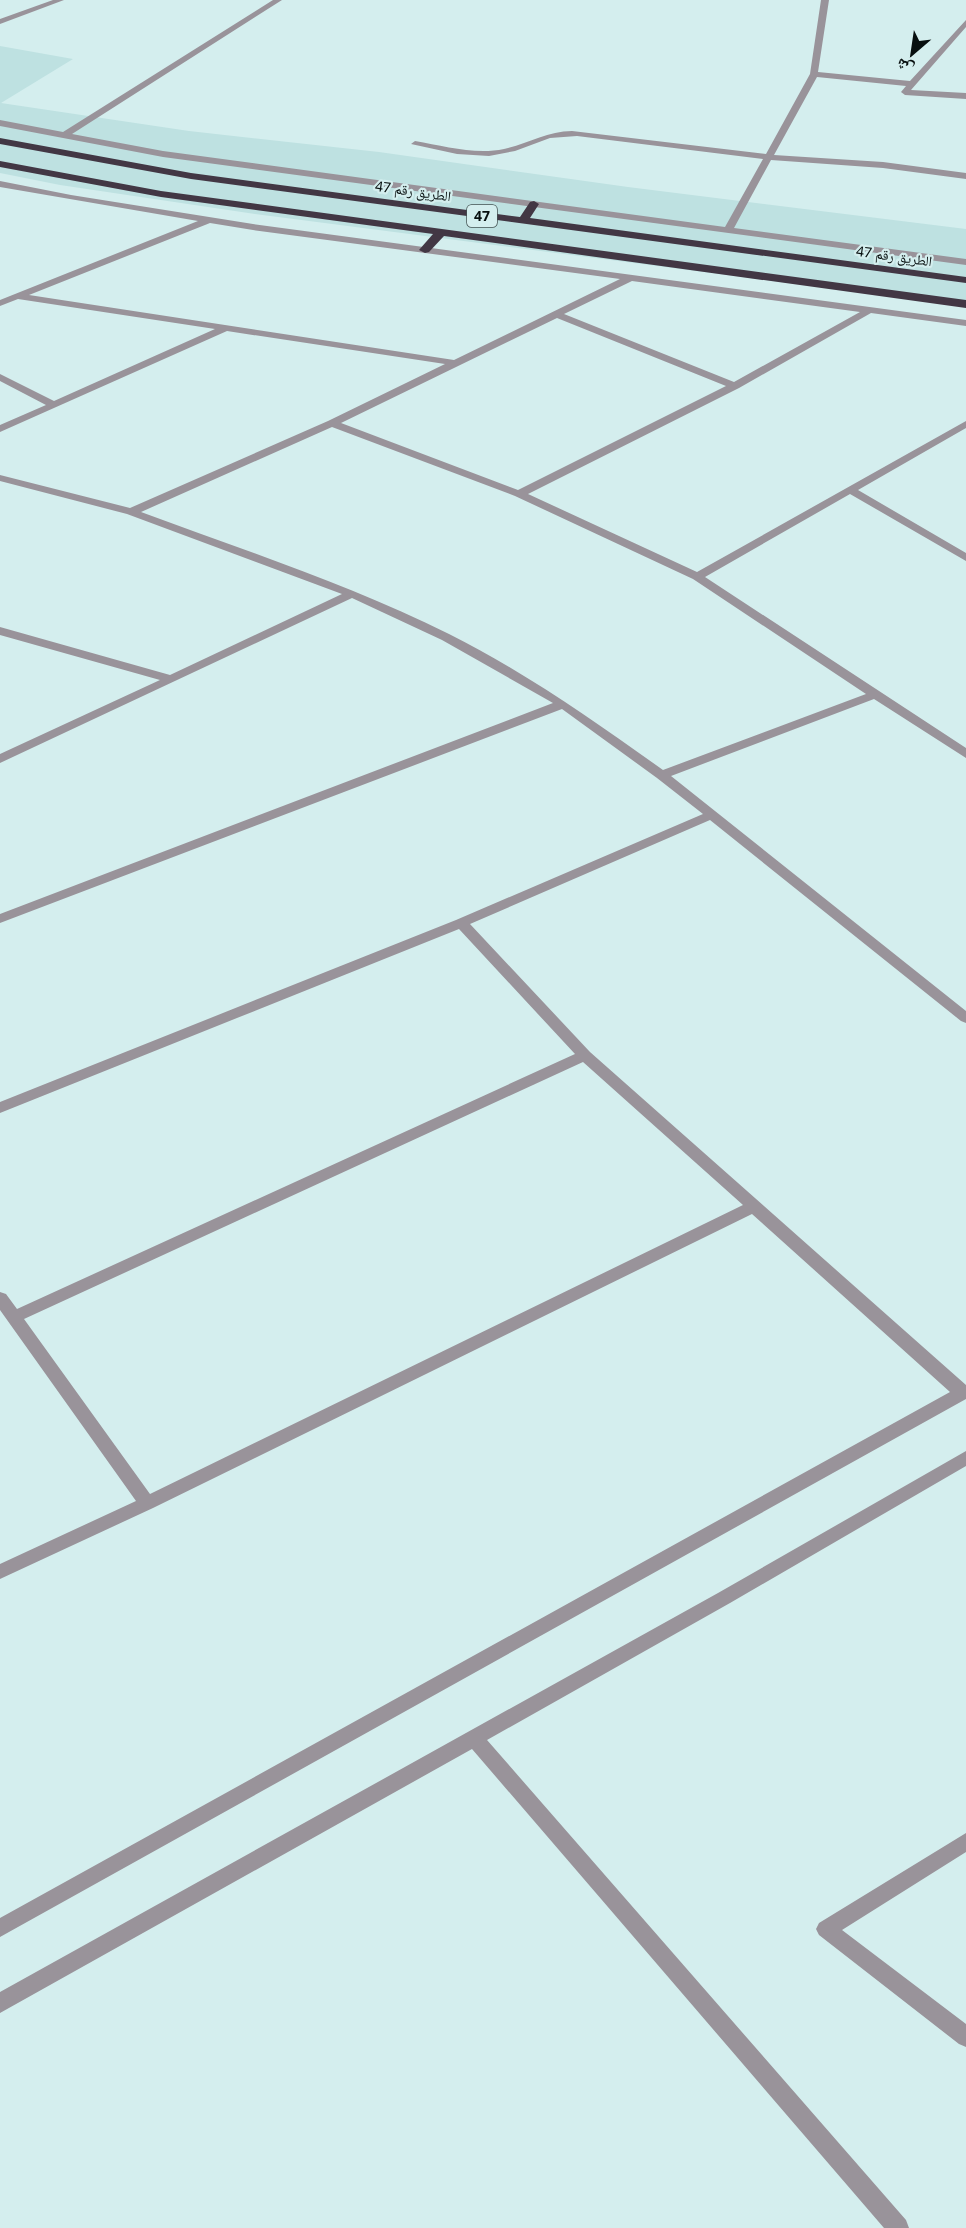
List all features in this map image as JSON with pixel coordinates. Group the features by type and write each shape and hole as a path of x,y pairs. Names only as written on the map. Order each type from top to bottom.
{"highway":[{"name":"الطريق رقم 47","path":"0,141 191,176 966,280"},
{"name":"47","path":"0,164 151,192 966,304"},
{"path":"523,221 534,204"},
{"path":"425,250 441,232"}],"street":[{"path":"0,22 60,0"},
{"path":"63,135 278,0"},
{"path":"728,230 814,74 825,0"},
{"path":"966,22 905,92 966,96"},
{"path":"814,74 911,84"},
{"path":"0,123 163,154 966,262"},
{"path":"415,144 477,153 498,152 518,148 544,137 562,133 582,134 769,158 883,165 966,176"},
{"path":"0,184 209,220 966,323"},
{"path":"0,195 19,188"},
{"path":"0,303 209,220"},
{"path":"131,512 332,423 633,277"},
{"path":"16,296 456,363"},
{"path":"519,494 735,386 870,310"},
{"path":"558,315 735,386"},
{"path":"0,429 226,328"},
{"path":"0,377 54,405"},
{"path":"332,423 519,494 697,577 966,754"},
{"path":"697,577 966,424"},
{"path":"0,478 131,512 352,594 446,637 563,704 662,775 966,1018"},
{"path":"851,490 966,558"},
{"path":"0,759 352,594"},
{"path":"0,631 171,679"},
{"path":"662,775 877,694"},
{"path":"0,919 563,704"},
{"path":"0,1108 461,923 711,815"},
{"path":"0,1928 964,1392 585,1055 461,923"},
{"path":"14,1317 585,1055"},
{"path":"0,1572 147,1503 754,1206"},
{"path":"0,1298 147,1503"},
{"path":"0,2003 724,1599 966,1458"},
{"path":"474,1738 898,2228"},
{"path":"966,1842 826,1929 966,2037"}],"shaded area":[{"path":"0,46 73,59 1,103 189,131 379,152 628,187 966,229 966,306 255,214 60,185 0,173"}]}
